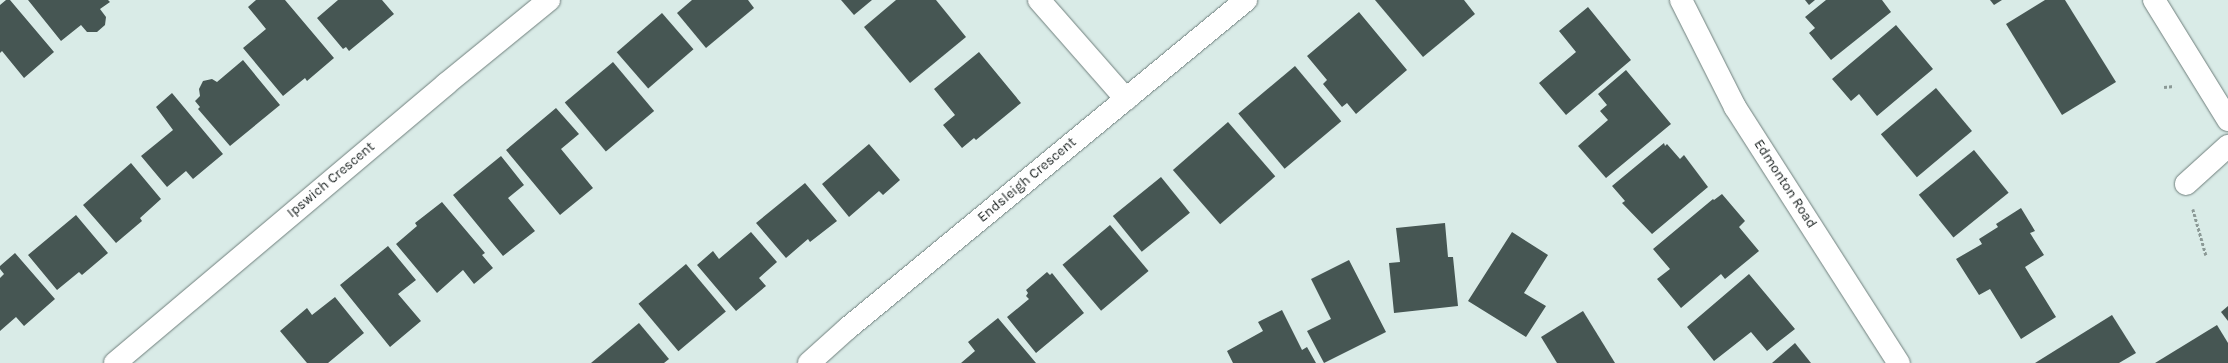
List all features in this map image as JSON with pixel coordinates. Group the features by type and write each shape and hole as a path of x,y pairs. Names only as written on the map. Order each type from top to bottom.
{"street":[{"name":"Ipswich Crescent","path":"115,363 446,84 549,0"},
{"path":"1039,0 1126,99"},
{"name":"Endsleigh Crescent","path":"809,363 848,328 1246,0"},
{"name":"Edmonton Road","path":"1681,0 1735,107 1899,363"},
{"path":"2154,0 2228,120"},
{"path":"2186,184 2228,146"}],"path":[{"path":"2186,184 2206,255"}],"building":[{"path":"6,0 10,0 54,52 24,78 2,51 0,53 0,5"},
{"path":"28,0 108,0 110,2 100,9 106,17 105,25 97,32 87,32 81,25 61,41"},
{"path":"256,0 285,0 334,58 307,81 305,78 283,96 243,48 266,29 248,7"},
{"path":"338,0 382,0 394,14 349,51 346,47 343,49 317,18"},
{"path":"692,0 748,0 754,8 706,48 677,13"},
{"path":"841,0 872,0 854,15"},
{"path":"896,0 936,0 966,37 910,83 864,27"},
{"path":"1375,0 1464,0 1475,14 1423,57"},
{"path":"1805,0 1815,0 1809,5"},
{"path":"1826,0 1882,0 1891,12 1831,60 1809,33 1815,28 1805,17"},
{"path":"1990,0 2002,0 1994,5"},
{"path":"2045,0 2065,0 2116,82 2062,115 2006,24"},
{"path":"1588,7 1631,60 1566,115 1539,83 1576,52 1559,31"},
{"path":"1359,12 1407,70 1356,114 1347,103 1342,107 1323,84 1327,80 1307,56"},
{"path":"662,13 693,49 648,89 617,52"},
{"path":"1896,25 1933,69 1877,116 1859,94 1851,101 1832,79"},
{"path":"979,52 1021,103 976,140 974,138 962,148 943,125 955,115 934,89"},
{"path":"243,60 280,105 230,146 198,109 200,107 195,101 200,96 199,89 203,81 212,79 217,82"},
{"path":"613,62 654,111 606,152 565,102"},
{"path":"1295,66 1341,121 1285,169 1238,114"},
{"path":"1626,70 1671,124 1606,178 1578,146 1608,120 1600,111 1607,105 1598,94"},
{"path":"1936,88 1972,131 1917,177 1881,134"},
{"path":"172,93 223,154 193,179 186,171 167,187 141,156 173,130 156,107"},
{"path":"556,108 579,134 561,149 593,188 560,215 506,150"},
{"path":"1228,122 1275,176 1220,224 1173,170"},
{"path":"1664,143 1665,146 1667,144 1680,159 1684,155 1708,187 1652,234 1622,203 1625,201 1612,186"},
{"path":"869,144 900,180 883,195 879,191 849,217 822,184"},
{"path":"1974,150 2009,193 1953,237 1919,195"},
{"path":"501,156 524,185 508,198 535,231 503,256 453,195"},
{"path":"131,163 161,199 140,218 142,221 116,243 83,205"},
{"path":"1161,177 1190,213 1142,252 1113,216"},
{"path":"805,183 837,221 810,242 808,239 786,258 756,223"},
{"path":"1722,194 1745,221 1739,227 1759,251 1725,279 1721,274 1681,308 1657,279 1670,269 1653,249 1713,199 1714,200"},
{"path":"442,202 485,253 482,255 493,268 474,284 463,270 437,293 396,244 417,226 415,223"},
{"path":"2021,208 2035,231 2030,233 2044,255 2025,267 2056,317 2021,339 1990,289 1979,295 1956,259 1982,244 1979,239 1998,227 1996,224"},
{"path":"76,215 108,253 82,275 79,272 57,290 28,255"},
{"path":"1445,223 1448,257 1453,257 1458,306 1394,313 1389,263 1400,262 1396,228"},
{"path":"1110,225 1149,271 1101,311 1063,265"},
{"path":"751,232 777,262 759,278 766,286 736,311 697,265 713,251 719,259"},
{"path":"1512,232 1548,255 1524,293 1546,306 1526,337 1468,301"},
{"path":"388,246 416,280 398,294 421,321 390,347 340,285"},
{"path":"15,253 55,299 24,326 16,317 0,331 0,278 4,274 0,269 0,266"},
{"path":"1349,260 1386,332 1324,363 1307,331 1331,319 1311,279"},
{"path":"686,264 726,311 678,351 639,304"},
{"path":"1047,272 1050,275 1052,273 1084,313 1036,353 1007,317 1029,299 1026,296 1028,293 1026,290"},
{"path":"1749,274 1795,329 1767,351 1751,332 1714,361 1687,327"},
{"path":"335,297 364,333 328,363 307,363 280,331 307,308 312,315"},
{"path":"2228,306 2228,321 2221,312"},
{"path":"1282,310 1302,350 1307,347 1316,363 1233,363 1227,351 1263,331 1258,322"},
{"path":"1583,311 1615,363 1557,363 1541,337"},
{"path":"2112,315 2136,353 2119,363 2035,363"},
{"path":"998,318 1036,363 961,363 975,351 968,342"},
{"path":"639,323 669,359 664,363 591,363"},
{"path":"2217,325 2228,343 2228,363 2155,363"},
{"path":"1795,343 1811,363 1772,363"}]}
